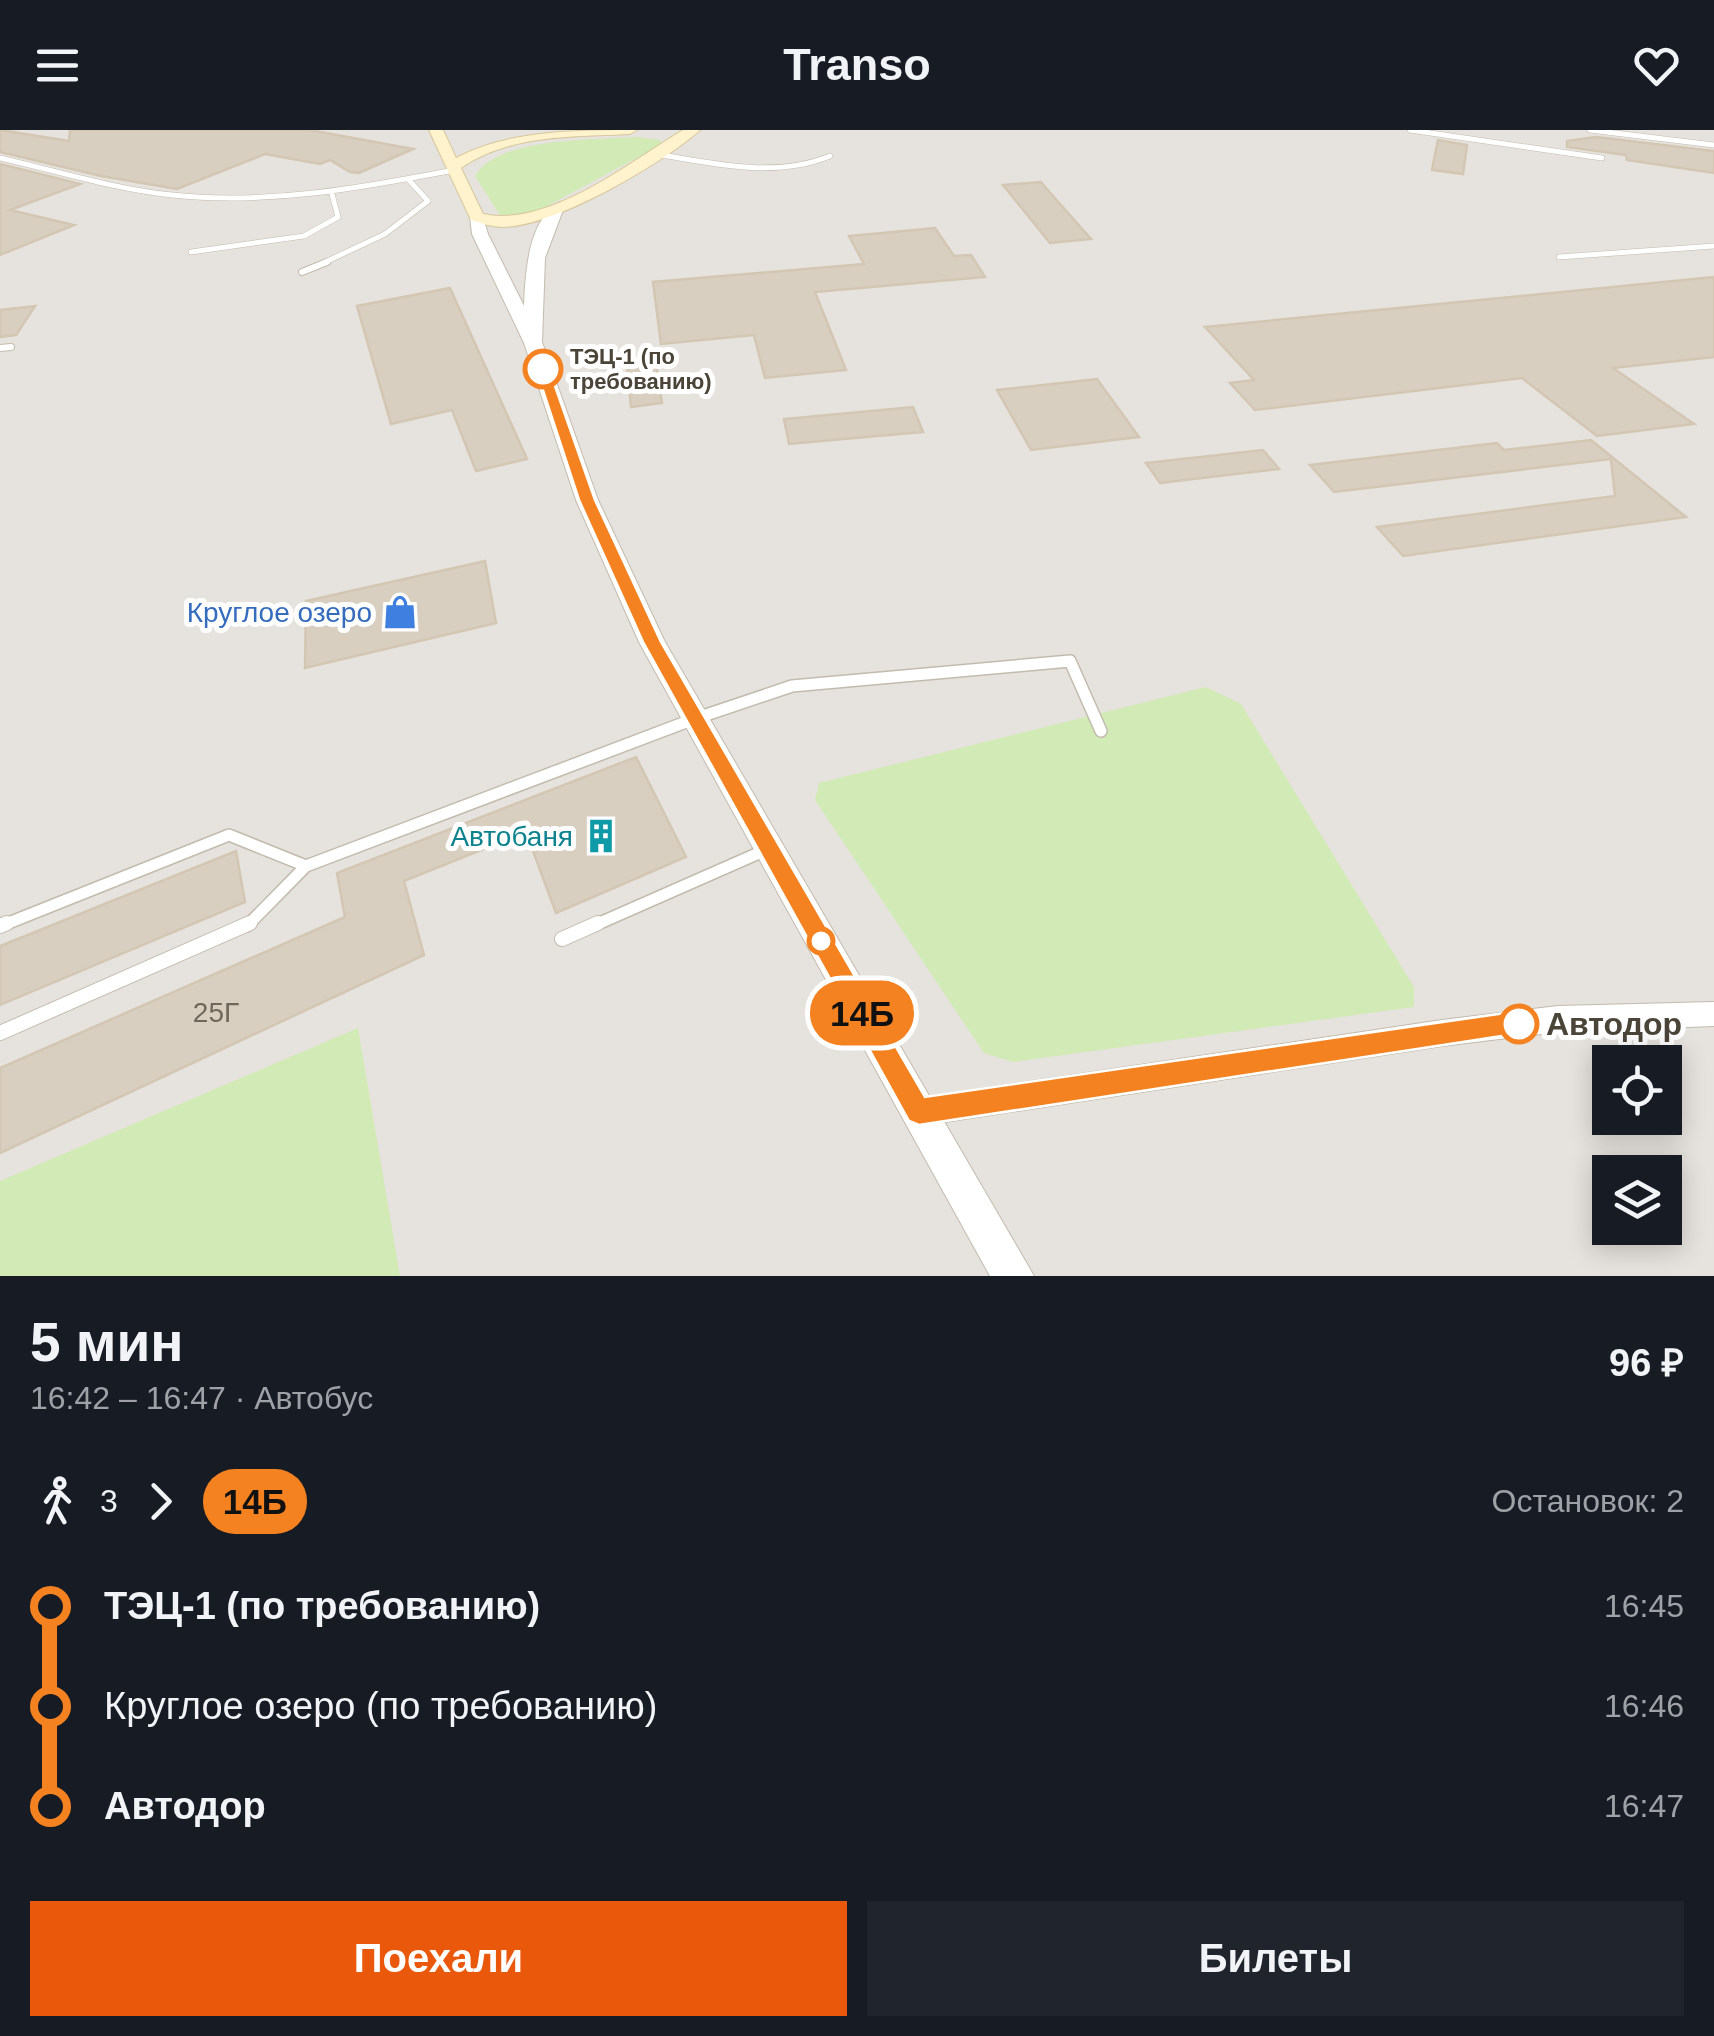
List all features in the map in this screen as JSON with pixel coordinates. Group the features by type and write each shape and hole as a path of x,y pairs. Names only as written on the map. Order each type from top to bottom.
{"main road":[{"path":"454,168 484,148 529,139 630,130"},
{"path":"529,139 446,132 454,168 474,215 494,223 516,222 556,210 654,153 666,134 693,130"}],"street":[{"path":"533,343 532,270 539,240 556,210"},
{"path":"474,215 514,311 533,343 587,500 652,642 1013,1276"},
{"path":"919,1112 1442,1033 1558,1019 1714,1014"}],"lane":[{"path":"1410,130 1602,158"},
{"path":"1590,130 1714,145"},
{"path":"654,153 746,167 816,164 830,156"},
{"path":"0,158 172,195 273,198 332,194 454,168"},
{"path":"302,272 382,238 407,222 428,201 408,179"},
{"path":"191,252 304,236 338,217 332,194"},
{"path":"1559,257 1714,246"},
{"path":"0,348 11,347"},
{"path":"0,1033 246,928 306,866 694,719 792,686 1070,661 1101,731"},
{"path":"0,926 229,835 306,866"},
{"path":"562,940 768,849"}],"shaded area":[{"path":"0,130 1714,130 1714,1276 0,1276"}],"green space":[{"path":"636,137 660,140 661,145 536,212 501,217 475,176 487,163 525,147"},
{"path":"1206,687 1241,704 1414,987 1414,1007 1013,1062 984,1053 815,800 819,783"},
{"path":"358,1028 400,1276 0,1276 0,1181"}],"building":[{"path":"0,130 69,141 70,130 310,130 413,149 359,173 330,160 320,164 265,154 177,189 0,152"},
{"path":"1596,137 1714,151 1714,173 1567,147 1567,141"},
{"path":"1438,140 1467,145 1463,174 1432,170"},
{"path":"0,164 80,184 10,210 74,225 0,255"},
{"path":"1041,182 1091,239 1050,243 1003,185"},
{"path":"935,228 954,256 971,255 985,277 815,292 846,370 765,378 754,335 661,344 653,282 864,264 849,236"},
{"path":"1714,277 1714,357 1613,368 1694,424 1597,436 1522,378 1255,410 1230,383 1254,380 1205,327"},
{"path":"450,288 527,459 476,471 452,410 391,424 357,306"},
{"path":"35,306 16,335 0,337 0,310"},
{"path":"656,362 662,403 631,407 627,365"},
{"path":"1097,379 1139,437 1031,450 997,390"},
{"path":"913,407 923,432 789,444 784,419"},
{"path":"1591,440 1686,517 1403,556 1377,527 1615,496 1611,459 1334,492 1310,465 1497,443 1504,450"},
{"path":"1263,450 1279,469 1160,483 1146,463"},
{"name":"Круглое озеро","path":"485,561 496,623 305,668 306,601"},
{"path":"636,757 686,857 556,913 526,832 404,881 424,955 0,1153 0,1068 345,917 337,873"},
{"path":"236,851 245,902 0,1005 0,946"}],"bus line":[{"name":"14Б","path":"543,369 587,500 652,642 919,1112 1519,1024"}],"place":[{"name":"ТЭЦ-1 (по требованию)","path":"543,369"},
{"name":"Круглое озеро","path":"400,612"},
{"name":"Автобаня","path":"601,836"},
{"name":"Автодор","path":"1519,1024"}]}
